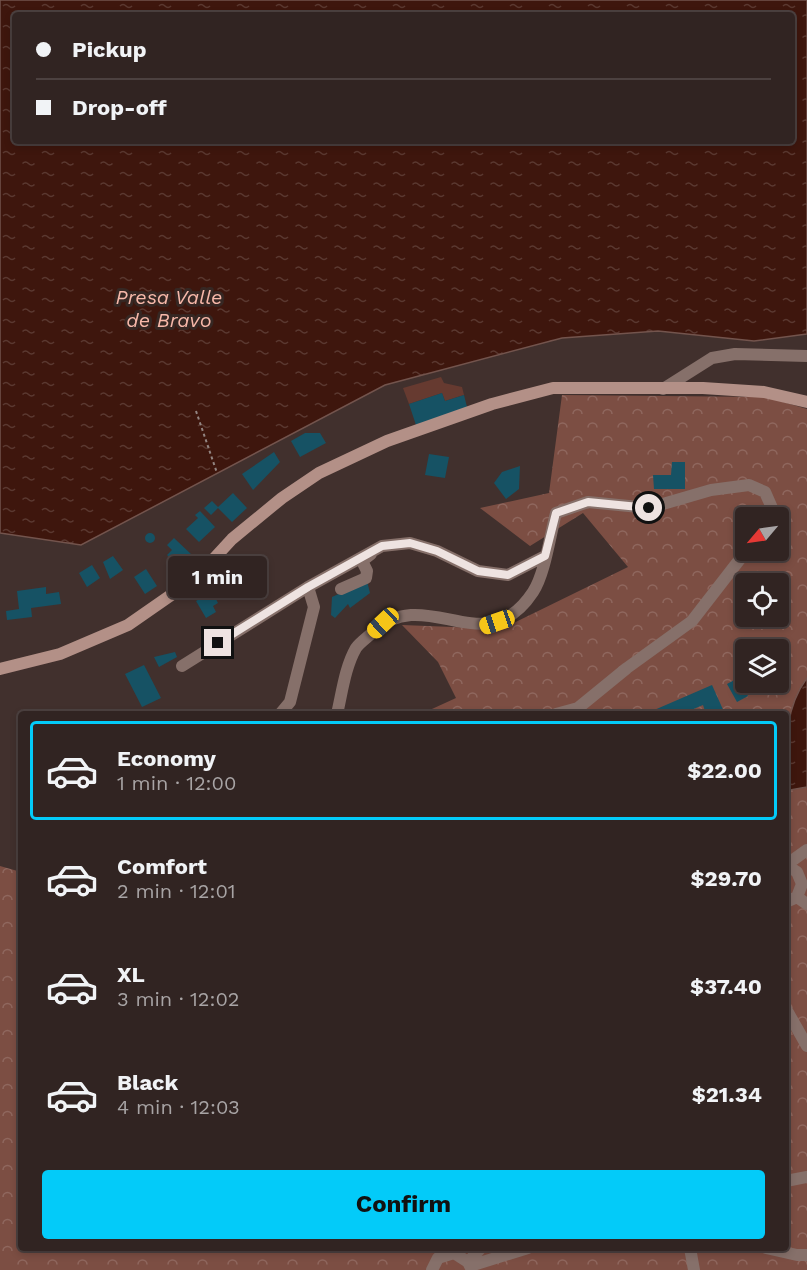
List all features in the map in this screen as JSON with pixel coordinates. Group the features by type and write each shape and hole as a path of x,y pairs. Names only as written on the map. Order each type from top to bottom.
{"main road":[{"path":"0,669 60,654 128,625 197,577 232,539 282,498 319,473 387,441 492,404 553,388 764,392 807,402"}],"street":[{"path":"663,389 712,358 735,354 807,356"},
{"path":"338,711 345,679 357,647 383,623 416,614 485,626 509,618 533,592 556,513 588,502 649,508 711,490 749,486 765,492 772,507"},
{"path":"182,666 308,587 382,546 410,543 437,551 478,571 508,575 545,556"},
{"path":"341,589 366,578 367,571 362,561 382,546"},
{"path":"567,711 578,708 627,668 692,621 738,561"},
{"path":"282,711 290,702 314,607 308,587"},
{"path":"789,863 807,850"},
{"path":"789,867 804,875 797,901"},
{"path":"789,1014 807,1046"},
{"path":"789,1180 807,1177"},
{"path":"470,1266 479,1251"},
{"path":"470,1266 518,1251"},
{"path":"691,1251 694,1270"},
{"path":"778,1251 797,1256 807,1255"},
{"path":"432,1270 438,1258 454,1253 470,1266"}],"path":[{"path":"196,411 218,473"}],"shaded area":[{"path":"441,377 444,383 462,387 464,395 445,401 442,393 409,404 403,388"}],"green space":[{"path":"562,395 766,397 807,409 807,1270 0,1270 0,866 18,871 18,1251 789,1251 789,711 428,711 456,698 438,662 402,625 497,631 628,567 583,513 530,546 480,508 549,493"}],"water":[{"name":"Presa Valle de Bravo","path":"0,0 807,0 807,334 754,341 658,331 562,338 385,385 81,545 0,533"},
{"path":"807,678 807,787 790,790 789,724 799,690"}],"building":[{"path":"442,393 445,401 464,395 467,407 416,425 409,404"},
{"path":"305,433 320,433 326,443 300,457 291,441"},
{"path":"274,452 280,462 253,490 242,474"},
{"path":"429,454 449,457 445,478 425,475"},
{"path":"672,462 685,462 685,489 654,489 653,475 671,475"},
{"path":"520,466 519,489 506,499 494,483 502,472"},
{"path":"233,493 247,508 232,522 218,508 211,515 204,508 212,501 218,507"},
{"path":"200,511 215,527 199,542 186,529 198,518 195,515"},
{"path":"150,533 155,538 150,543 145,538"},
{"path":"174,538 192,555 185,562 180,557 175,562 167,555 172,550 167,545"},
{"path":"113,556 123,570 110,579 103,562"},
{"path":"92,565 100,578 87,587 79,573"},
{"path":"146,569 157,586 145,594 134,577"},
{"path":"367,581 370,593 350,608 348,604 335,618 331,615 332,597"},
{"path":"46,587 46,594 59,592 61,604 31,608 32,617 7,620 6,611 19,609 17,591"},
{"path":"206,595 209,600 215,597 218,603 213,606 216,612 206,618 196,601"},
{"path":"175,652 177,657 159,667 154,657"},
{"path":"144,665 161,698 142,707 125,674"},
{"path":"735,680 735,693 746,693 748,696 737,702 727,684"},
{"path":"712,685 724,711 705,711 703,705 689,711 652,711"}],"route":[{"path":"218,643 308,587 382,546 410,543 437,551 478,571 508,575 545,556 556,513 588,502 628,508 649,508"}]}
